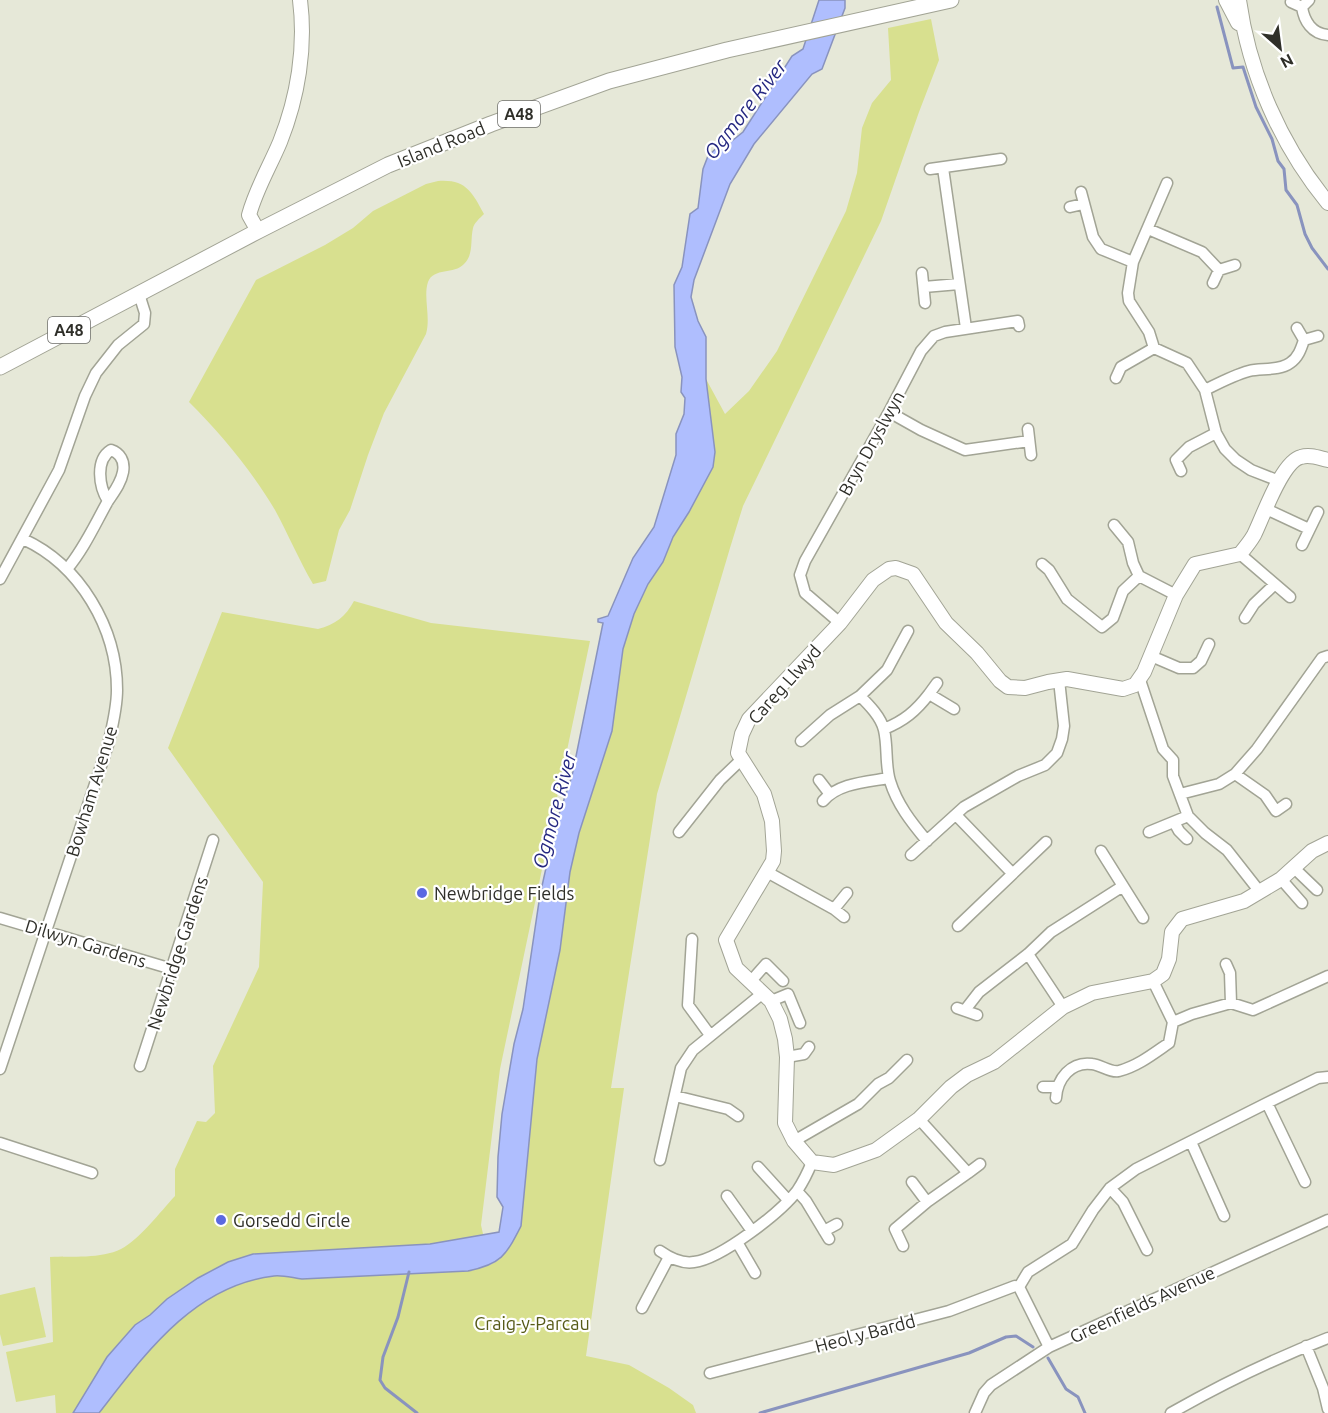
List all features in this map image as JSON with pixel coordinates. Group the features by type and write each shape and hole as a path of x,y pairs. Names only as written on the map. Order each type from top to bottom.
{"main road":[{"name":"Island Road","path":"0,367 388,165 491,124 609,81 727,50 951,0"}],"street":[{"path":"258,231 249,215 253,200 281,141 299,78 303,23 300,0"},
{"path":"1226,0 1248,44"},
{"path":"1239,0 1248,44 1266,98 1282,134 1300,165 1328,202"},
{"path":"1291,2 1306,4 1303,16 1309,26 1322,35 1328,35"},
{"path":"930,169 1001,159"},
{"path":"943,168 966,328"},
{"path":"1167,183 1133,262 1129,280 1130,301 1149,332 1154,348 1187,363 1205,390 1216,433 1225,448 1236,460 1251,470 1279,481"},
{"path":"1081,192 1093,237 1101,249 1133,262"},
{"path":"1070,207 1083,204"},
{"path":"1148,229 1202,252 1219,270"},
{"path":"1213,284 1219,270 1235,265"},
{"path":"922,273 925,303"},
{"path":"924,287 959,284"},
{"path":"0,579 59,470 85,396 96,373 118,345 144,324 145,313 139,294"},
{"name":"Bryn Dryslwyn","path":"840,623 805,593 800,575 805,561 921,351 934,336 945,332 1018,321"},
{"path":"1205,390 1246,372 1290,364 1299,355 1304,340 1297,328"},
{"path":"1304,340 1318,336"},
{"path":"1116,378 1121,367 1154,348"},
{"path":"889,412 965,450 1029,441"},
{"path":"1028,429 1032,455"},
{"path":"1180,471 1176,460 1189,447 1216,433"},
{"path":"1260,892 1227,850 1188,816 1173,776 1173,760 1163,749 1140,680 1176,595 1195,564 1240,554 1252,538 1288,465 1301,456 1328,460"},
{"path":"67,569 84,545 108,501"},
{"path":"1266,509 1309,529"},
{"path":"1302,545 1318,512"},
{"path":"1114,525 1128,542 1139,576 1176,595"},
{"name":"Bowham Avenue","path":"0,1069 108,745 117,697 114,661 107,633 91,600 67,569 52,556 22,539"},
{"path":"1240,554 1290,597"},
{"path":"1042,564 1049,570 1067,599 1102,627 1113,618 1124,591 1139,576"},
{"name":"Careg Llwyd","path":"742,759 738,753 739,745 749,719 840,623 879,574 888,569 906,570 918,580 946,623 1008,687 1025,688 1059,680 1082,680 1122,689 1135,686 1140,680"},
{"path":"1245,618 1254,603 1275,584"},
{"path":"801,741 830,715 860,696 886,670 908,631"},
{"path":"1151,656 1179,668 1193,668 1200,661 1209,644"},
{"path":"1180,794 1219,784 1235,774 1257,749 1322,658 1328,656"},
{"path":"911,855 964,807 1018,776 1045,765 1057,753 1064,726 1059,680"},
{"path":"884,729 899,723 915,712 937,683"},
{"path":"929,694 954,709"},
{"path":"860,696 880,720 884,729 889,778 894,794 927,841"},
{"path":"679,832 720,780 742,759 764,794 772,821 773,861 726,940 736,968 767,997 780,1020 787,1057 785,1123 794,1140 812,1162 834,1165 876,1150 919,1119 951,1087 967,1075 994,1062 1063,1006 1092,993 1153,981 1163,974 1169,959 1172,932 1182,919 1233,905 1260,892 1281,879 1312,851 1328,843"},
{"path":"1235,774 1265,795 1270,814 1286,804"},
{"path":"819,780 826,797 837,789 889,778"},
{"path":"956,815 1012,873"},
{"path":"1149,832 1188,816"},
{"path":"1174,822 1187,839"},
{"name":"Newbridge Gardens","path":"140,1066 213,840"},
{"path":"957,926 1046,842"},
{"path":"1101,851 1143,918"},
{"path":"1293,867 1317,890"},
{"path":"767,872 834,909 844,917"},
{"path":"1281,879 1302,903"},
{"path":"977,1015 961,1009 1051,932 1123,886"},
{"path":"834,909 847,893"},
{"name":"Dilwyn Gardens","path":"0,918 171,969"},
{"path":"692,939 688,1005 710,1035"},
{"path":"1028,954 1063,1006"},
{"path":"751,981 766,964 783,981"},
{"path":"1226,964 1230,973 1231,1004"},
{"path":"1173,1022 1192,1014 1231,1004 1253,1010 1328,976"},
{"path":"1043,1087 1056,1093 1065,1074 1077,1065 1092,1064 1117,1072 1143,1062 1169,1043 1173,1022 1153,981"},
{"path":"660,1160 681,1068 693,1050 710,1035 767,997 788,994 800,1023"},
{"path":"787,1057 804,1054 809,1047"},
{"path":"794,1140 858,1104 878,1084 890,1078 907,1060"},
{"path":"1049,1347 1019,1287 1028,1272 1071,1244 1110,1188 1136,1169 1318,1078 1328,1077"},
{"path":"675,1096 731,1105 738,1116"},
{"path":"1268,1103 1305,1182"},
{"path":"919,1119 968,1173"},
{"path":"1191,1142 1224,1216"},
{"path":"0,1143 92,1173"},
{"path":"642,1308 664,1254 681,1262 694,1263 737,1242 789,1200 812,1162"},
{"path":"903,1246 895,1229 927,1202 980,1164"},
{"path":"758,1167 789,1200"},
{"path":"912,1182 927,1202"},
{"path":"1110,1188 1123,1202 1147,1250"},
{"path":"796,1191 806,1201 826,1235 837,1224"},
{"path":"727,1196 732,1212 752,1231"},
{"name":"Greenfields Avenue","path":"975,1413 984,1393 991,1385 1049,1347 1328,1220"},
{"path":"737,1242 755,1273"},
{"name":"Heol y Bardd","path":"710,1373 949,1311 1015,1286 1019,1287"},
{"path":"1171,1413 1237,1376 1328,1338"},
{"path":"1306,1346 1323,1388 1328,1410"}],"green space":[{"name":"Newbridge Fields","path":"931,19 939,60 881,221 743,506 657,794 611,1088 624,1088 586,1356 629,1365 693,1405 696,1413 56,1413 55,1395 16,1402 6,1352 53,1342 50,1257 96,1256 121,1249 142,1232 175,1196 175,1169 197,1121 206,1122 215,1113 213,1066 259,967 263,882 168,748 222,612 318,629 339,619 354,601 431,623 590,641 500,1069 481,1225 490,1265 500,1259 528,1139 537,1059 560,950 570,872 579,833 612,731 623,649 634,614 648,584 663,562 673,537 713,467 715,452 706,379 725,414 749,391 777,351 846,211 857,173 862,128 872,103 891,80 888,28"},
{"path":"438,181 455,182 467,188 484,214 474,226 470,252 464,264 435,274 428,282 426,334 384,413 350,510 339,530 326,581 313,584 275,510 256,481 213,427 189,402 256,280 325,245 353,228 373,211 426,184"},
{"path":"35,1287 46,1337 3,1346 0,1334 0,1295"}],"water":[{"path":"819,0 845,0 845,8 822,69 812,74 754,144 730,184 694,280 691,297 698,321 706,337 706,379 715,452 713,467 673,537 663,562 648,584 634,614 623,649 612,731 579,833 570,872 560,950 537,1059 521,1226 516,1236 502,1257 489,1265 468,1271 302,1279 274,1276 245,1282 219,1293 174,1326 134,1368 99,1413 73,1413 107,1357 135,1325 198,1278 228,1262 253,1254 430,1244 499,1232 503,1207 497,1197 502,1114 514,1044 523,1009 540,895 556,823 572,776 603,623 598,622 598,619 608,616 633,558 654,527 676,455 676,434 684,414 685,398 681,392 682,377 675,347 674,285 682,267 690,214 698,208 703,169 708,156 725,140 728,144 743,132 792,56 803,49"}],"waterway":[{"path":"1217,7 1233,68 1243,67 1256,107 1272,139 1278,161 1284,169 1286,190 1297,205 1305,234 1312,248 1328,269"},
{"path":"409,1272 398,1317 383,1357 380,1380 385,1388 417,1413"},
{"path":"760,1413 969,1353 1006,1337 1016,1336 1033,1347"},
{"path":"1048,1358 1066,1389 1078,1397 1085,1413"}],"place":[{"name":"Newbridge Fields","path":"422,893"},
{"name":"Gorsedd Circle","path":"221,1220"}],"water label":[{"name":"Ogmore River","path":"745,109"},
{"name":"Ogmore River","path":"554,810"}],"park label":[{"name":"Craig-y-Parcau","path":"532,1323"}]}
